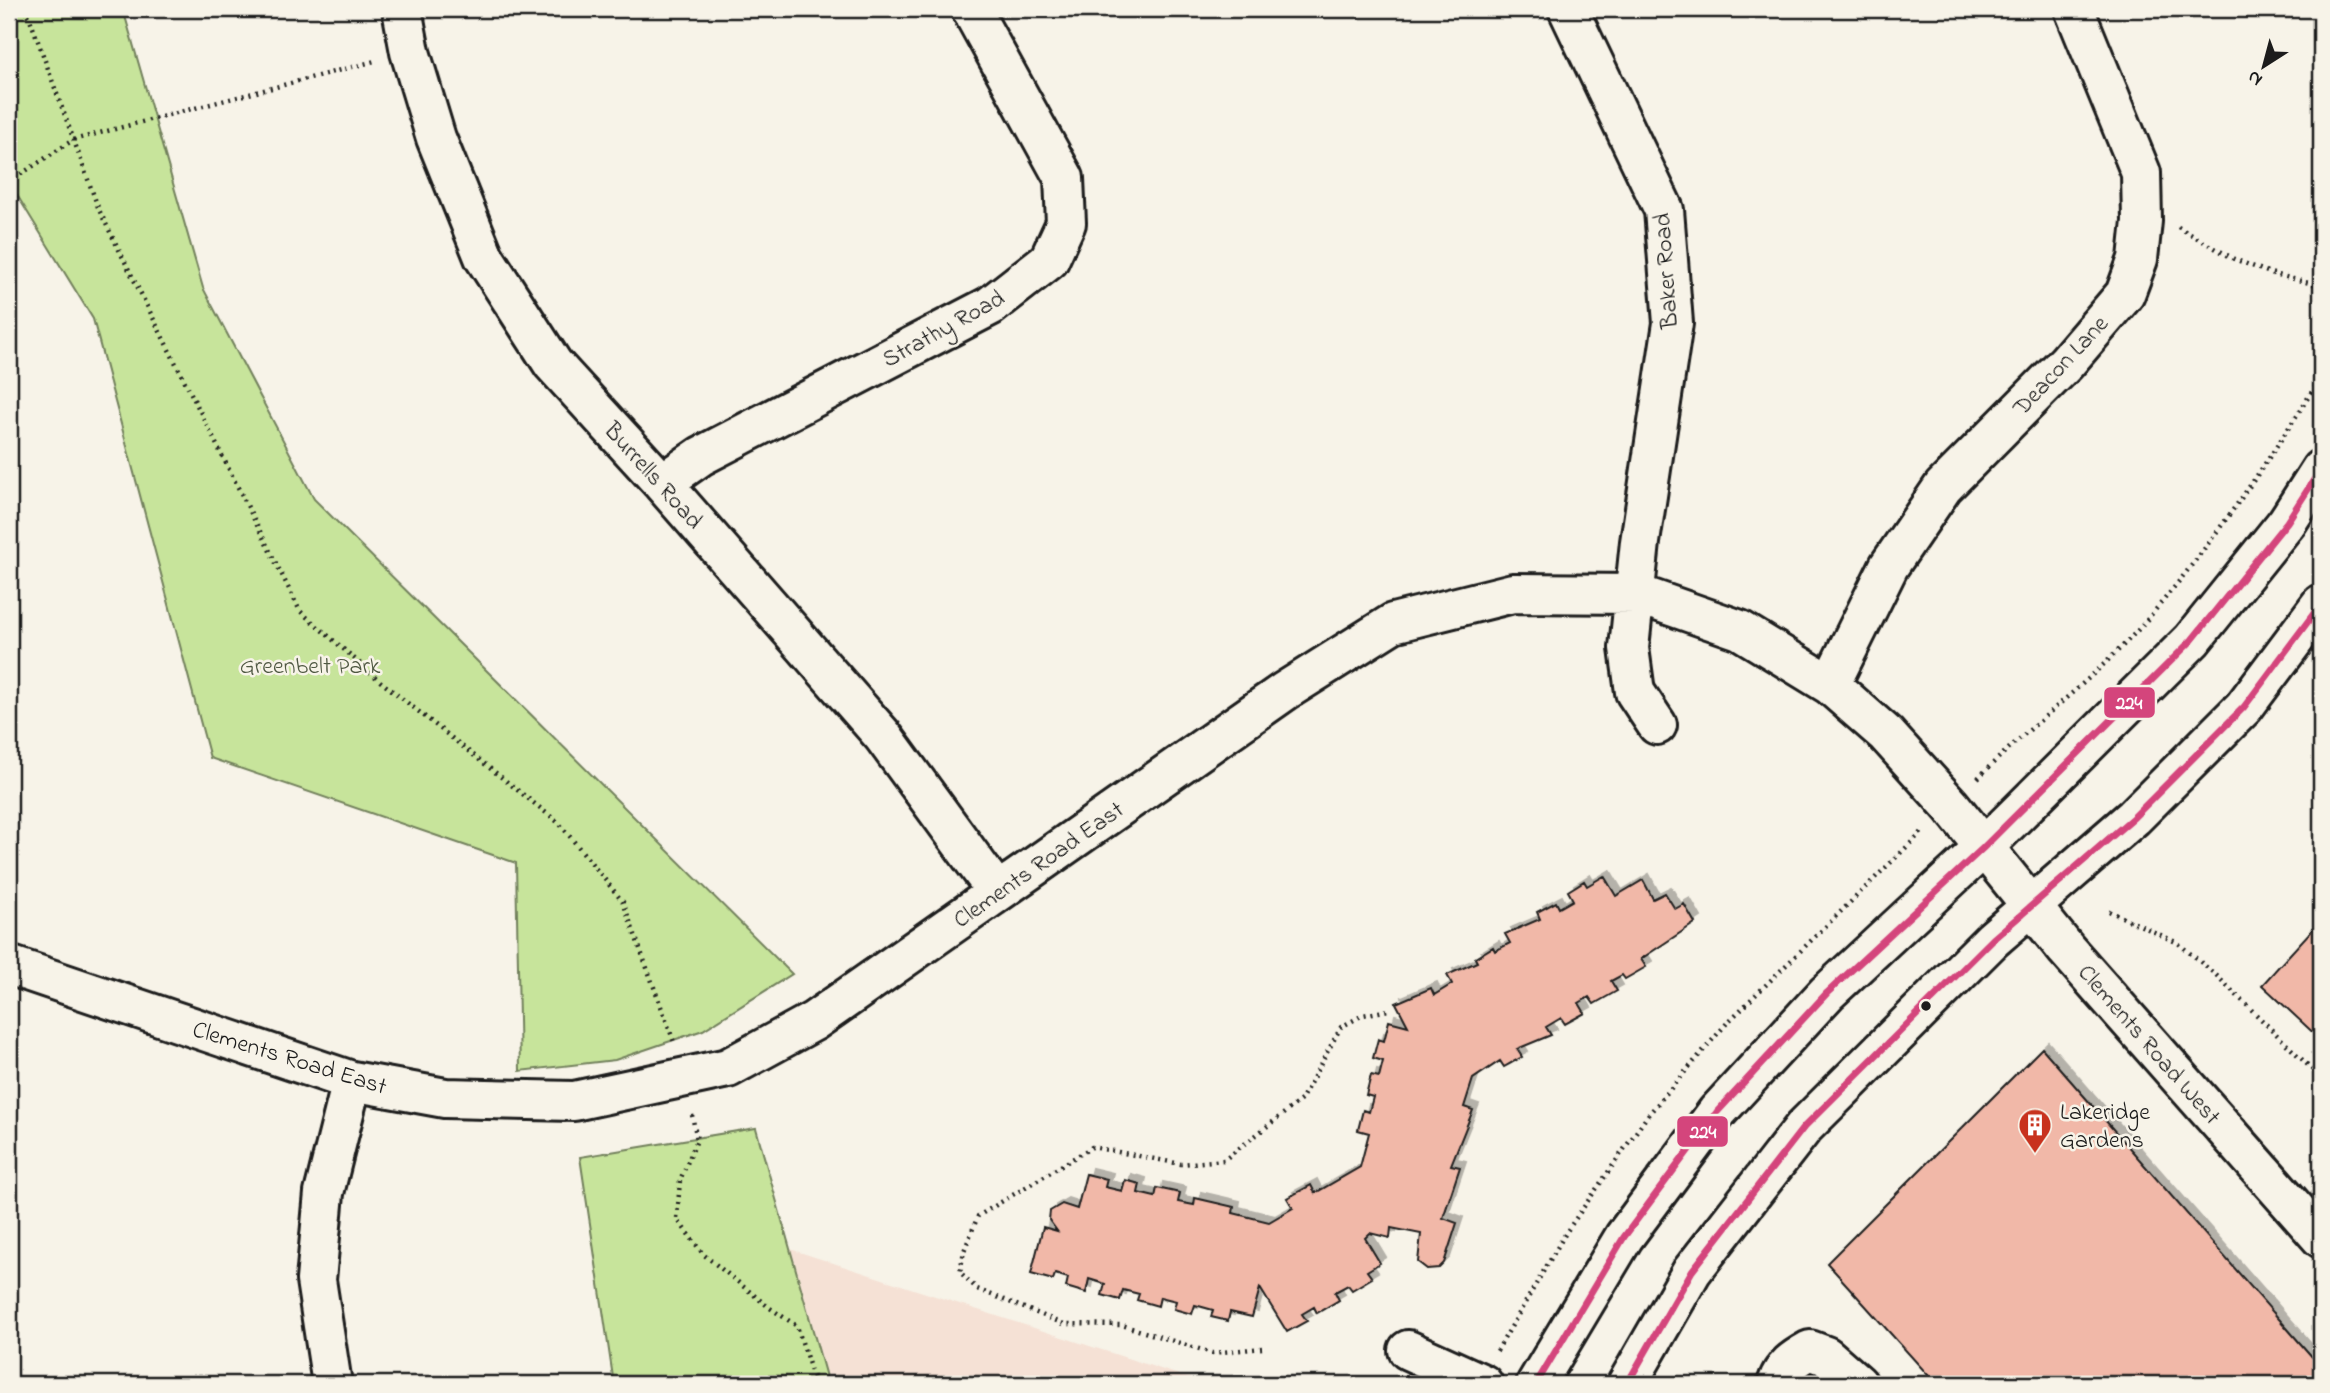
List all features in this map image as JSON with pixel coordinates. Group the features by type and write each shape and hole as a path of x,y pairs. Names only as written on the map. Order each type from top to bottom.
{"street":[{"name":"Burrells Road","path":"402,9 410,52 436,138 484,257 553,364 662,483 883,736 998,892"},
{"name":"Strathy Road","path":"662,483 701,456 990,306 1049,260 1066,223 1064,178 971,9"},
{"name":"Baker Road","path":"1568,9 1664,210 1673,323 1640,542 1637,594 1629,648 1635,692 1657,726"},
{"name":"Deacon Lane","path":"1830,685 1889,566 1943,487 2066,363 2125,294 2138,259 2142,214 2141,173 2074,9"},
{"path":"1536,1384 1624,1237 1717,1112 1827,993 1983,848 2192,640 2287,522 2321,469"},
{"name":"Clements Road East","path":"9,965 352,1081 445,1098 574,1101 727,1068 814,1021 1285,691 1393,623 1513,593 1637,594 1740,630 1830,685 1886,734 1951,806 1983,848"},
{"path":"1627,1384 1692,1271 1804,1127 2031,905 2134,817 2245,706 2321,604"},
{"name":"Clements Road West","path":"1983,848 2066,949 2321,1238"},
{"path":"332,1384 316,1280 324,1194 352,1081"},
{"path":"1408,1350 1483,1384"},
{"path":"1777,1384 1781,1373 1794,1359 1810,1350 1826,1356 1858,1384"}],"path":[{"path":"23,9 30,19 99,210 300,611 380,681 559,823 623,902 685,1077 697,1140 680,1180 677,1219 703,1254 770,1308 797,1326 815,1384"},
{"path":"9,182 73,140 410,52"},
{"path":"2142,214 2187,230 2234,259 2270,273 2321,286"},
{"path":"1979,777 2077,690 2144,622 2269,461 2321,377"},
{"path":"2109,911 2178,943 2216,975 2321,1078"},
{"path":"1262,1348 1212,1353 1122,1325 1064,1324 977,1289 960,1272 964,1251 978,1216 1092,1147 1181,1164 1224,1160 1301,1100 1341,1027 1363,1015 1389,1010"}],"shaded area":[{"path":"790,1249 1207,1384 828,1384"}],"green space":[{"name":"Greenbelt Park","path":"9,9 123,9 203,288 314,499 792,974 703,1030 615,1060 520,1071 516,863 210,758 93,319 9,182"},
{"path":"756,1128 828,1384 614,1384 580,1157"}],"building":[{"path":"1604,876 1616,896 1643,880 1653,899 1665,893 1675,909 1684,904 1695,923 1641,959 1646,967 1625,979 1622,975 1611,981 1617,991 1594,1004 1589,997 1579,1003 1585,1013 1565,1024 1561,1018 1546,1027 1551,1035 1517,1049 1522,1057 1504,1067 1500,1061 1473,1079 1464,1107 1473,1110 1451,1165 1460,1167 1443,1218 1457,1223 1444,1263 1439,1268 1427,1269 1418,1262 1421,1234 1391,1228 1390,1238 1370,1233 1365,1238 1380,1263 1367,1271 1372,1278 1352,1290 1348,1285 1335,1292 1339,1300 1317,1313 1314,1307 1302,1314 1307,1321 1287,1332 1260,1288 1252,1317 1230,1312 1228,1321 1211,1317 1213,1310 1195,1305 1192,1314 1174,1309 1176,1301 1160,1297 1158,1306 1137,1300 1139,1294 1123,1290 1120,1300 1102,1295 1105,1284 1089,1279 1086,1293 1066,1287 1068,1278 1055,1274 1053,1280 1031,1274 1043,1227 1057,1231 1049,1220 1050,1211 1062,1204 1077,1209 1086,1174 1107,1179 1105,1187 1122,1191 1125,1180 1140,1184 1138,1193 1155,1197 1157,1188 1180,1193 1178,1202 1194,1205 1195,1198 1234,1207 1233,1213 1269,1222 1293,1208 1287,1198 1311,1185 1315,1193 1360,1167 1369,1133 1358,1130 1363,1110 1369,1112 1373,1097 1366,1095 1371,1075 1379,1077 1383,1061 1373,1058 1378,1039 1384,1041 1389,1021 1408,1026 1396,1003 1431,988 1434,995 1452,984 1447,975 1477,962 1475,958 1493,947 1495,951 1510,943 1505,934 1540,919 1537,912 1556,902 1559,908 1573,900 1568,891 1584,881 1587,886"},
{"path":"2321,920 2321,1040 2262,985"},
{"name":"Lakeridge Gardens","path":"2042,1048 2321,1367 2321,1384 1936,1384 1827,1263"}],"transit line":[{"name":"224","path":"1536,1384 1624,1237 1717,1112 1827,993 1983,848 2192,640 2287,522 2321,469"},
{"name":"224","path":"1627,1384 1692,1271 1804,1127 1993,939 2134,817 2244,707 2321,604"}],"place":[{"name":"Lakeridge Gardens","path":"2035,1155"}]}
